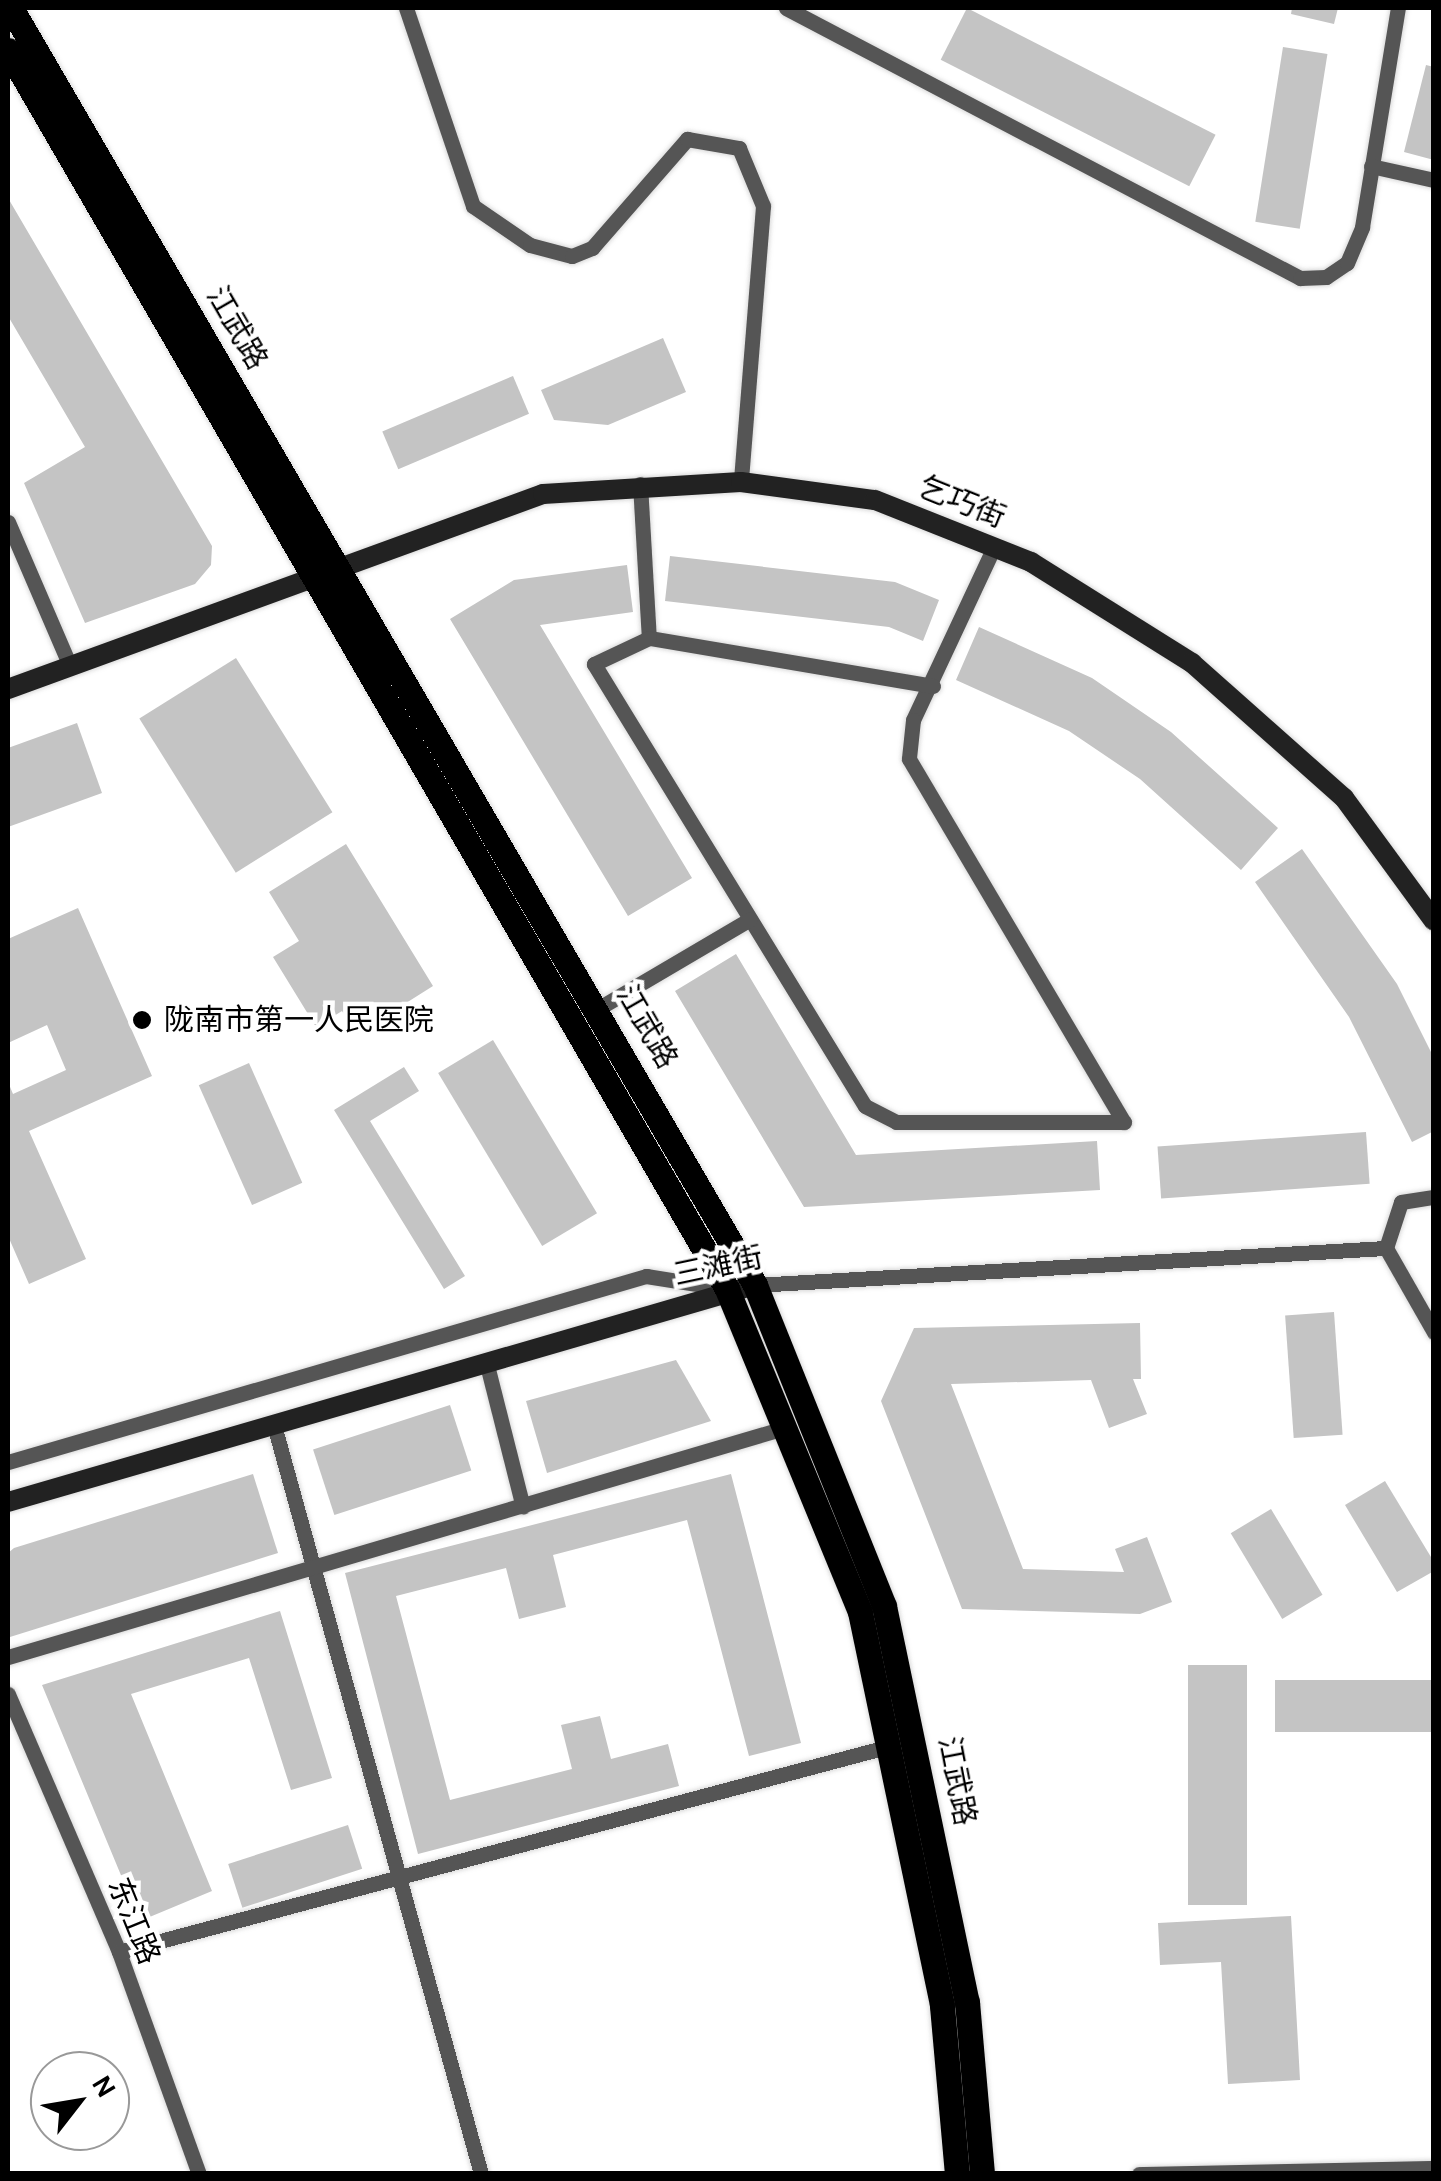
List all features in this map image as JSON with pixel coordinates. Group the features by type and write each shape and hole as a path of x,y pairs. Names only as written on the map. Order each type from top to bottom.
{"main road":[{"name":"江武路","path":"10,8 726,1289 860,1612 942,2006 957,2174"},
{"name":"江武路","path":"8,50 598,1008 755,1285 884,1606 966,2002 982,2174"}],"street":[{"path":"406,8 472,206 530,245 572,256 592,248 688,139 738,148 762,206 741,482"},
{"path":"786,8 1300,278 1326,277 1348,262 1371,166 1398,8"},
{"path":"1371,166 1434,180"},
{"name":"乞巧街","path":"8,690 543,494 640,484 741,482 875,500 994,547 1192,664 1344,798 1434,922"},
{"path":"640,484 649,638"},
{"path":"8,522 70,666"},
{"path":"934,686 649,638 594,664 874,1114 896,1122 1124,1122 910,759 913,720 934,686 994,547"},
{"path":"598,1008 750,919"},
{"path":"1434,1197 1401,1202 1386,1248 1434,1332"},
{"name":"三滩街","path":"8,1502 487,1364 726,1289 1386,1248"},
{"path":"8,1462 646,1276 726,1289"},
{"path":"487,1364 523,1507"},
{"path":"274,1426 481,2174"},
{"path":"8,1657 784,1428"},
{"name":"东江路","path":"8,1694 119,1952 199,2174"},
{"path":"119,1952 890,1746"},
{"path":"1138,2174 1434,2168"}],"building":[{"path":"967,8 1216,135 1189,186 941,60"},
{"path":"1292,8 1338,8 1334,24 1291,14"},
{"path":"1283,47 1327,54 1300,229 1255,222"},
{"path":"1426,65 1434,67 1434,160 1404,152"},
{"path":"8,198 212,546 211,565 195,584 85,623 24,483 85,447 8,316"},
{"path":"663,338 686,392 608,425 554,420 541,390"},
{"path":"513,376 529,414 398,469 382,431"},
{"path":"670,556 895,582 939,600 923,641 889,627 665,601"},
{"path":"627,565 633,612 540,625 692,878 628,916 450,619 514,580"},
{"path":"979,627 1092,678 1171,732 1278,828 1241,870 1140,779 1069,731 956,680"},
{"path":"236,658 332,812 236,873 139,718"},
{"path":"77,723 102,793 8,827 8,748"},
{"path":"346,844 433,986 357,1034 342,1011 316,1027 273,957 299,941 269,892"},
{"path":"1302,849 1397,984 1434,1058 1434,1131 1412,1142 1349,1017 1255,882"},
{"path":"78,908 152,1076 29,1131 86,1259 29,1284 8,1236 8,1082 13,1094 66,1070 47,1025 8,1043 8,939"},
{"path":"736,954 856,1155 1097,1141 1100,1190 804,1207 675,991"},
{"path":"493,1040 597,1213 542,1246 438,1073"},
{"path":"249,1063 302,1183 252,1205 199,1085"},
{"path":"404,1067 419,1091 370,1121 465,1276 444,1289 334,1110"},
{"path":"1366,1132 1370,1184 1161,1198 1158,1147"},
{"path":"1334,1312 1343,1435 1294,1438 1285,1315"},
{"path":"1140,1323 1141,1379 1133,1379 1147,1414 1109,1428 1091,1380 951,1384 1023,1569 1124,1572 1115,1549 1147,1537 1172,1602 1140,1614 962,1609 881,1401 914,1328"},
{"path":"676,1360 711,1421 547,1473 526,1401"},
{"path":"450,1405 471,1471 334,1515 313,1449"},
{"path":"253,1474 278,1553 10,1637 8,1553 14,1548"},
{"path":"731,1474 801,1743 749,1756 687,1520 553,1555 566,1607 519,1619 506,1568 396,1596 450,1800 572,1769 561,1725 600,1716 611,1759 668,1744 679,1786 418,1854 345,1573"},
{"path":"1385,1481 1434,1562 1434,1571 1397,1592 1345,1505"},
{"path":"1271,1509 1323,1595 1282,1619 1231,1533"},
{"path":"280,1611 332,1778 291,1790 249,1658 131,1694 212,1891 140,1921 42,1685"},
{"path":"1188,1665 1247,1665 1247,1905 1188,1905"},
{"path":"1275,1680 1434,1680 1434,1732 1275,1732"},
{"path":"348,1825 362,1869 242,1908 228,1864"},
{"path":"1291,1916 1300,2080 1228,2084 1221,1962 1160,1965 1158,1923"}],"place":[{"name":"陇南市第一人民医院","path":"142,1020"}]}
